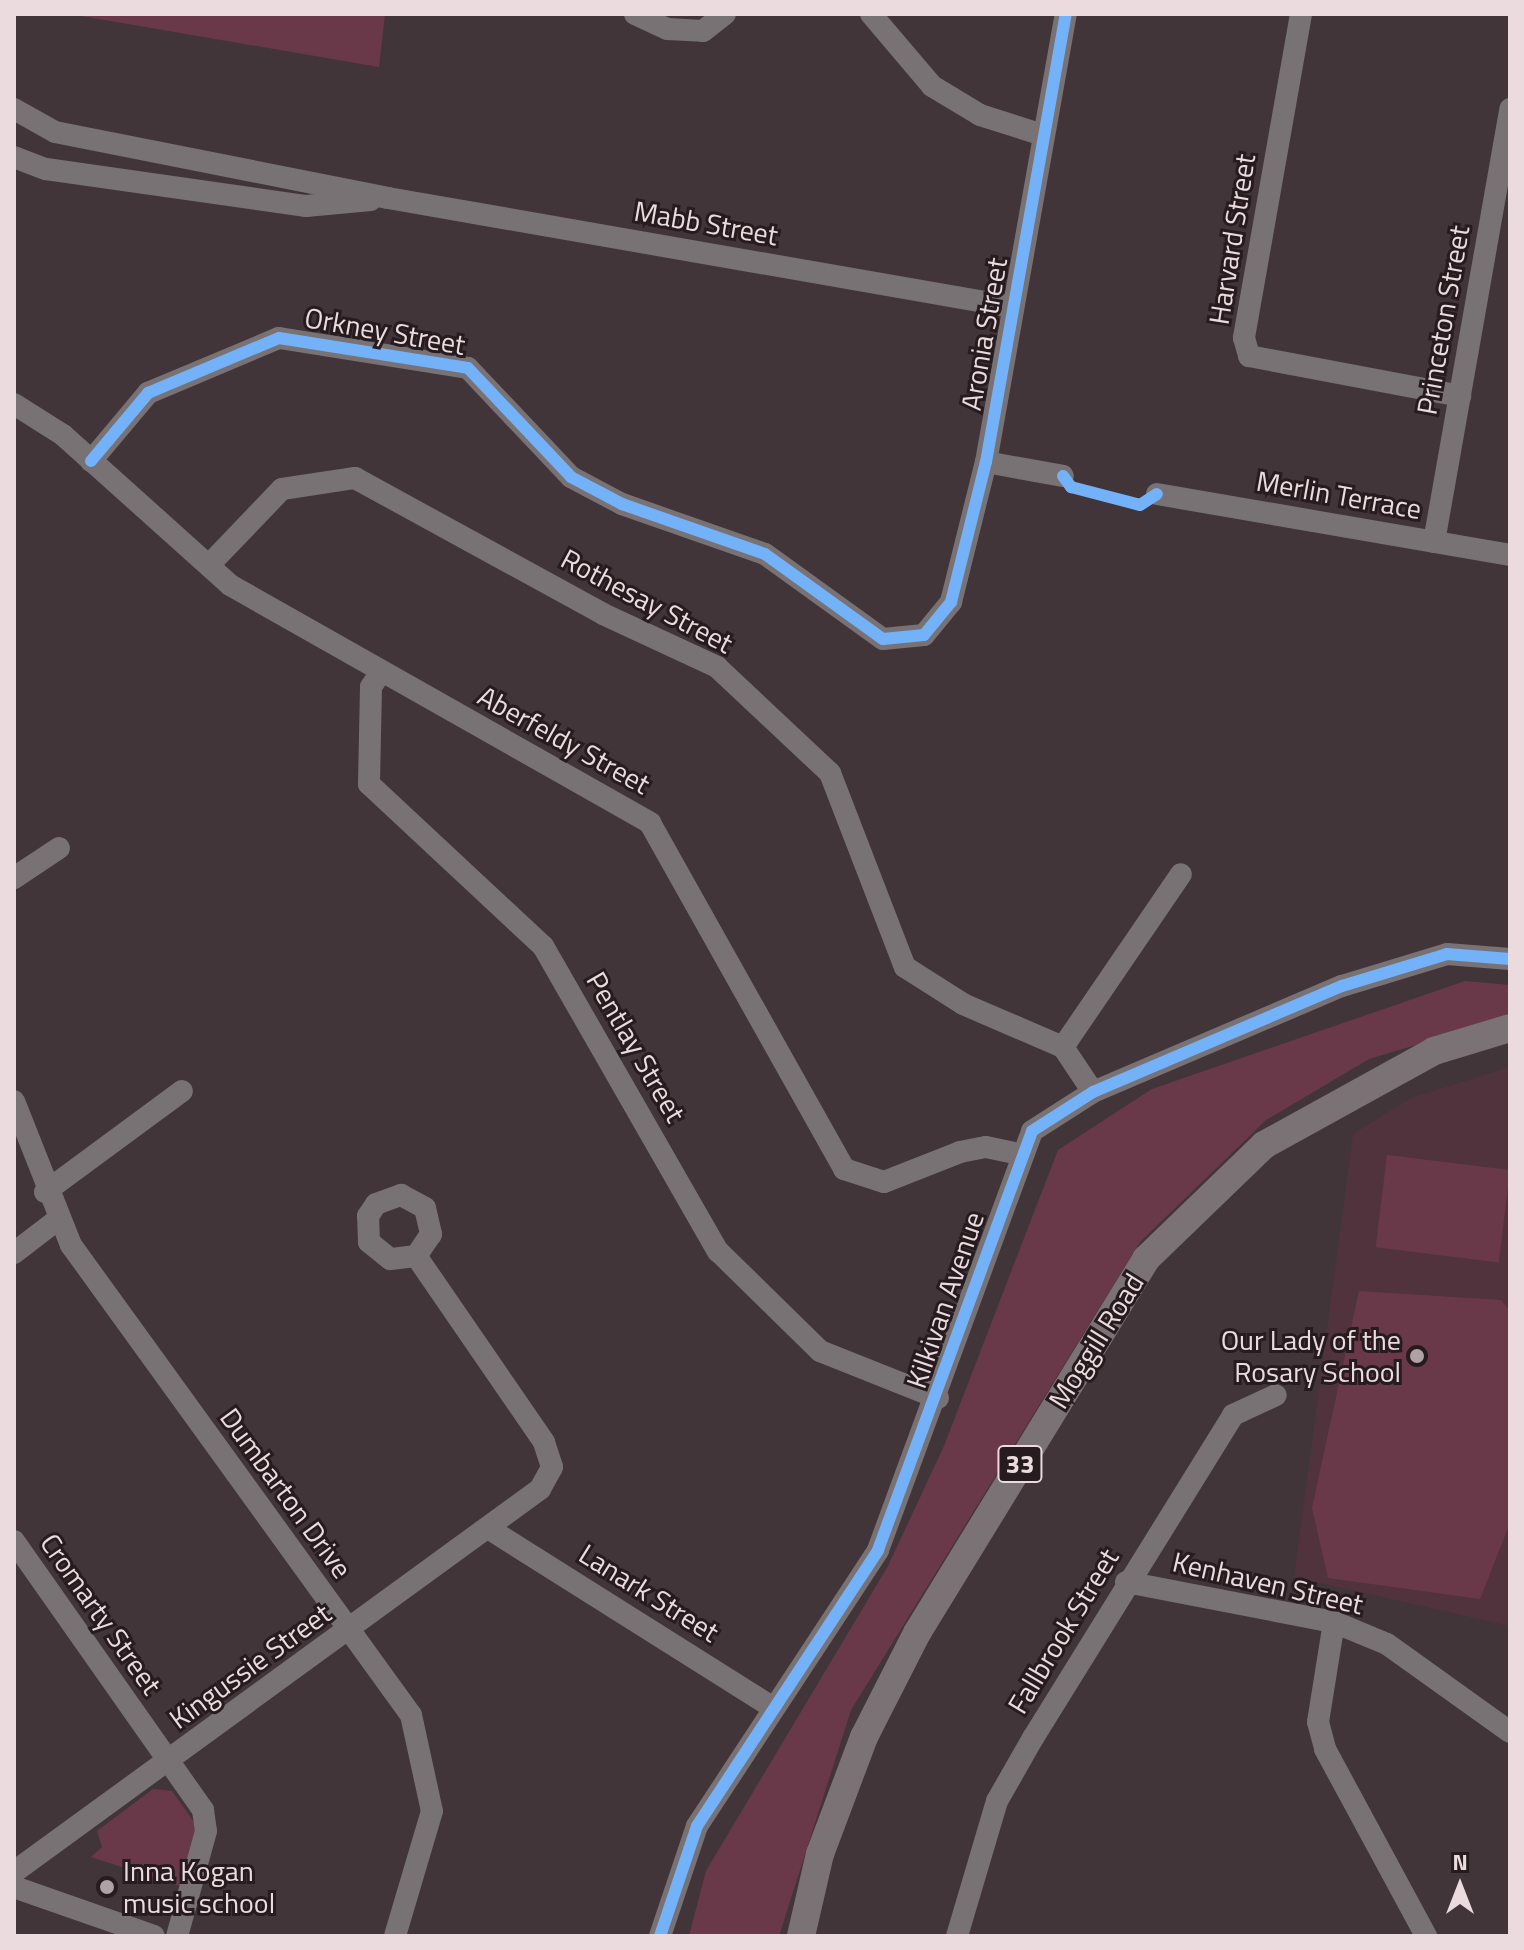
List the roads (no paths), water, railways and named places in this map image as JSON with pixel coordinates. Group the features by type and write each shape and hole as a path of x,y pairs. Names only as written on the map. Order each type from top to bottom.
{"main road":[{"name":"Moggill Road","path":"801,1936 820,1854 864,1737 917,1633 1146,1259 1264,1145 1434,1051 1510,1028"},
{"name":"Moggill Road","path":"1369,1087 1510,1045"}],"street":[{"path":"635,14 667,29 703,31 725,14"},
{"path":"871,14 932,86 980,115 1043,135"},
{"name":"Aronia Street","path":"909,641 935,627 951,602 986,462 1066,14"},
{"name":"Harvard Street","path":"1301,14 1244,338 1249,356 1460,396"},
{"name":"Mabb Street","path":"14,109 55,132 388,198 1013,307"},
{"name":"Princeton Street","path":"1434,542 1510,109"},
{"name":"Mabb Street","path":"14,157 46,169 306,206 388,198"},
{"name":"Orkney Street","path":"91,461 148,393 279,338 468,368 571,477 622,504 765,554 856,624 883,639 909,641"},
{"name":"Aberfeldy Street","path":"14,404 91,461 230,585 650,823 844,1169 884,1182 960,1152 986,1147 1020,1154"},
{"path":"986,462 1063,476"},
{"name":"Rothesay Street","path":"209,565 282,489 355,478 603,614 717,667 830,773 905,967 963,1004 1063,1047"},
{"name":"Merlin Terrace","path":"1157,494 1510,555"},
{"name":"Pentlay Street","path":"381,672 371,687 369,784 543,946 718,1251 820,1351 938,1398"},
{"path":"14,878 59,848"},
{"path":"1093,1092 1063,1047 1181,874"},
{"name":"Kilkivan Avenue","path":"660,1936 684,1850 878,1550 938,1398 1020,1154 1041,1122 1093,1092 1408,963 1447,954 1510,959"},
{"path":"45,1192 182,1091"},
{"name":"Dumbarton Drive","path":"14,1101 57,1220 411,1715 432,1811 395,1936"},
{"path":"14,1253 57,1220"},
{"name":"Kingussie Street","path":"14,1872 491,1530 551,1472 544,1442 416,1256"},
{"name":"Fallbrook Street","path":"957,1936 997,1801 1126,1582 1233,1415 1276,1395"},
{"name":"Lanark Street","path":"491,1530 774,1708"},
{"name":"Cromarty Street","path":"14,1541 203,1810 206,1831 177,1936"},
{"name":"Kenhaven Street","path":"1126,1582 1334,1622 1387,1644 1510,1732"},
{"path":"1334,1622 1318,1722 1325,1749 1426,1936"},
{"path":"14,1887 154,1936"}],"place":[{"name":"Our Lady of the Rosary School","path":"1417,1356"},
{"name":"Inna Kogan music school","path":"107,1887"}]}
